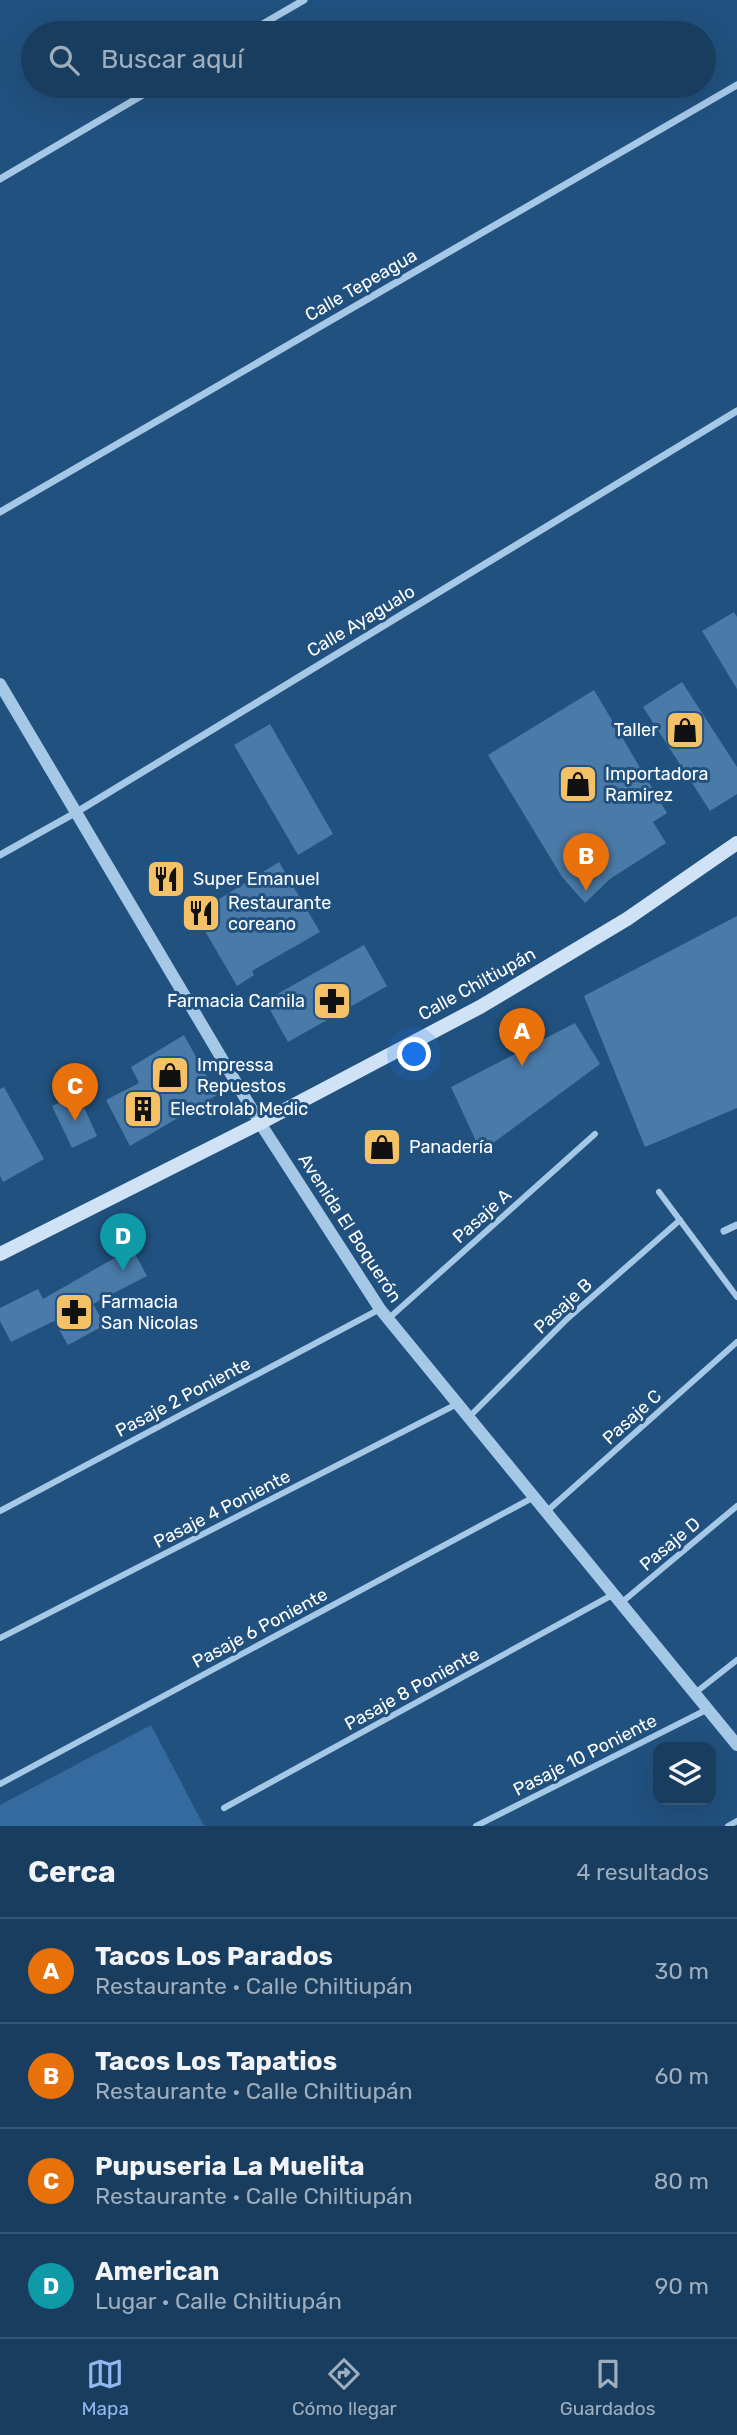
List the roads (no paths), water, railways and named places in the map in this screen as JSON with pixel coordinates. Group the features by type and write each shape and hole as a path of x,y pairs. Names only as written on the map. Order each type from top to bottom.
{"main road":[{"name":"Calle Chiltiupán","path":"0,1254 260,1123 491,1000 627,919 737,843"}],"street":[{"path":"268,21 304,0"},
{"name":"Calle Tepeagua","path":"716,97 737,85"},
{"path":"0,179 138,98"},
{"name":"Calle Tepeagua","path":"0,512 715,98"},
{"name":"Calle Ayagualo","path":"0,855 75,813 737,411"},
{"name":"Avenida El Boquerón","path":"0,684 260,1123 384,1314 737,1745"},
{"name":"Pasaje A","path":"384,1314 595,1134"},
{"path":"659,1192 737,1297"},
{"name":"Pasaje B","path":"469,1417 567,1319 680,1220"},
{"path":"724,1231 737,1225"},
{"name":"Pasaje 2 Poniente","path":"0,1511 384,1314"},
{"name":"Pasaje C","path":"547,1512 737,1342"},
{"name":"Pasaje 4 Poniente","path":"0,1638 457,1404"},
{"name":"Pasaje 6 Poniente","path":"0,1784 534,1497"},
{"name":"Pasaje D","path":"618,1599 737,1506"},
{"name":"Pasaje 8 Poniente","path":"224,1808 618,1599"},
{"path":"695,1693 737,1660"},
{"name":"Pasaje 10 Poniente","path":"476,1826 708,1709"},
{"path":"728,1826 737,1821"}],"place":[{"name":"Taller","path":"685,730"},
{"name":"Importadora Ramirez","path":"578,784"},
{"name":"Super Emanuel","path":"166,879"},
{"name":"Tacos Los Tapatios","path":"586,891"},
{"name":"Restaurante coreano","path":"201,913"},
{"name":"Farmacia Camila","path":"332,1001"},
{"name":"Tacos Los Parados","path":"522,1066"},
{"name":"Impressa Repuestos","path":"170,1075"},
{"name":"Electrolab Medic","path":"143,1109"},
{"name":"Pupuseria La Muelita","path":"75,1121"},
{"name":"Panadería","path":"382,1147"},
{"name":"American","path":"123,1271"},
{"name":"Farmacia San Nicolas","path":"74,1312"}]}
